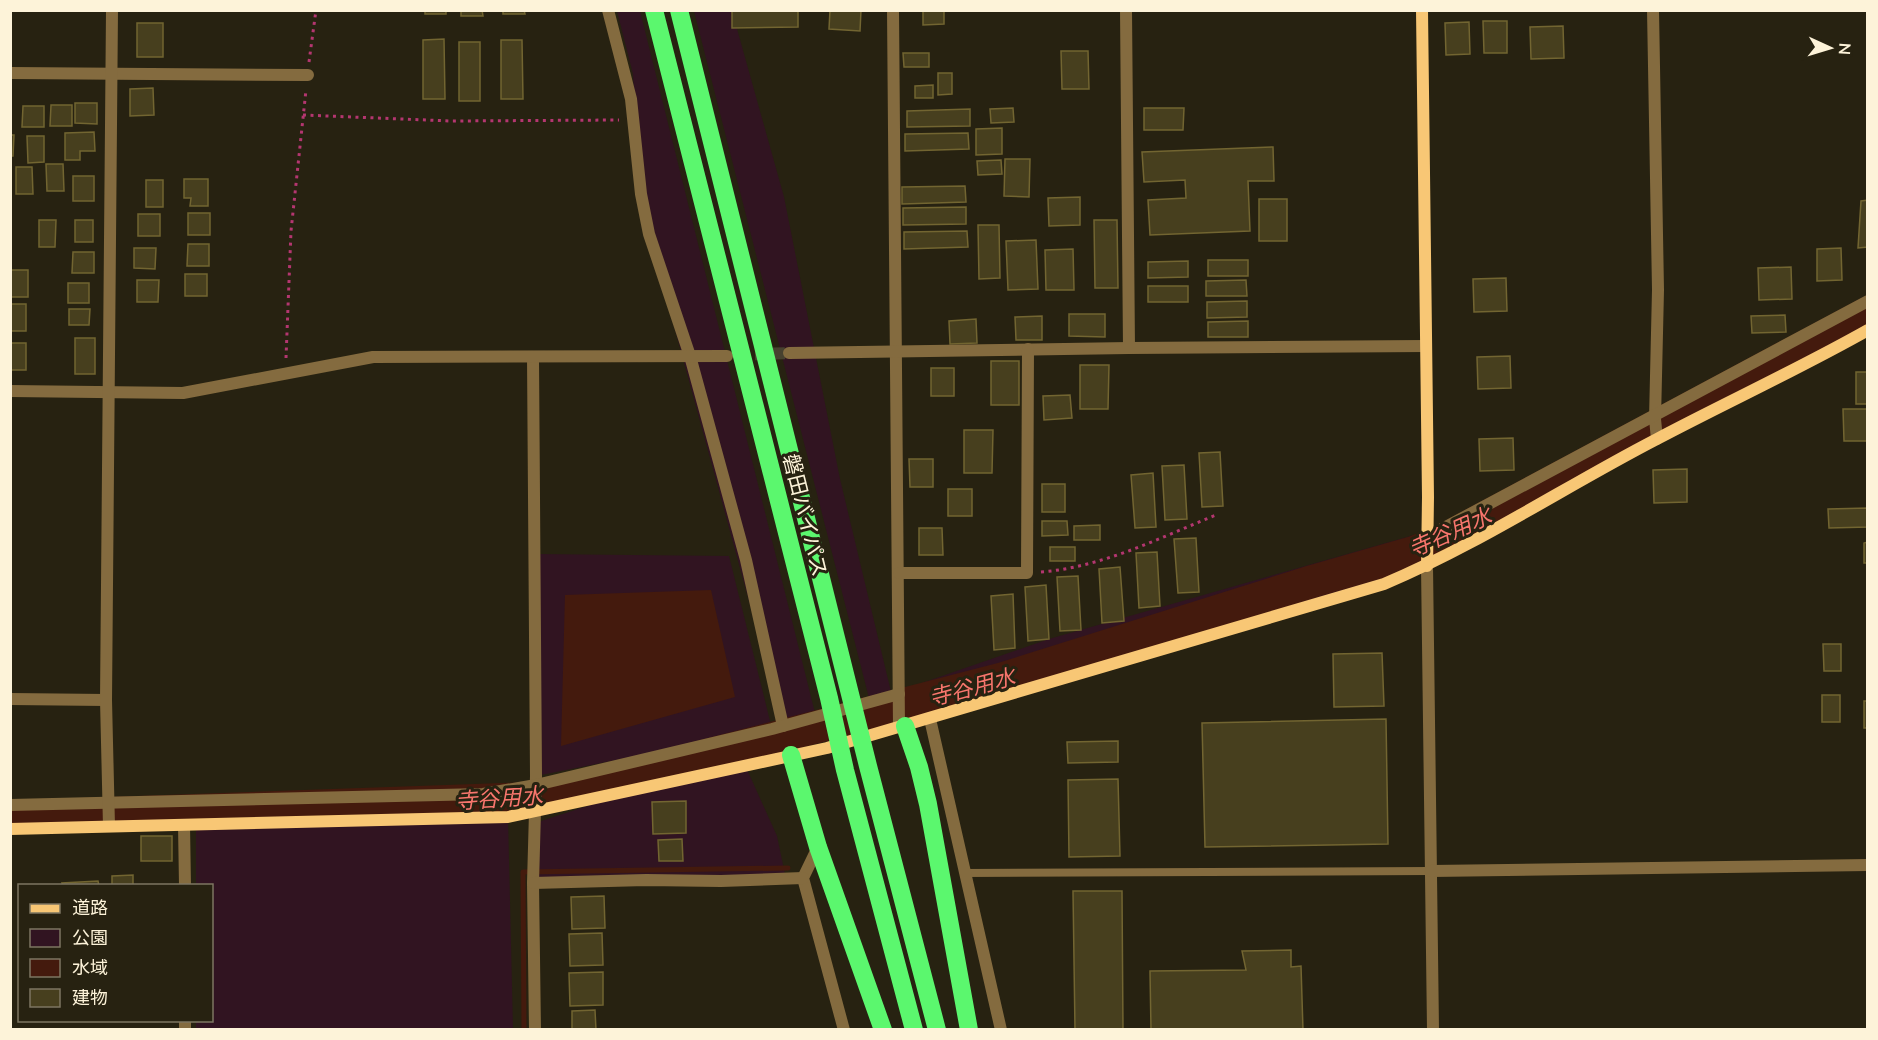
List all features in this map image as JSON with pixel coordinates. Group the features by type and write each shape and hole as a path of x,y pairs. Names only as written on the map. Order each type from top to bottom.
{"highway":[{"name":"磐田バイパス","path":"654,10 830,698 845,770 914,1029"},
{"name":"磐田バイパス","path":"680,10 868,766 937,1029"},
{"path":"901,723 919,767 928,804 969,1029"},
{"path":"791,755 818,847 883,1029"}],"street":[{"path":"109,826 106,700 112,10"},
{"path":"608,10 632,99 641,194 649,234 690,356 746,560 783,726"},
{"path":"893,10 901,723"},
{"path":"1126,10 1129,348"},
{"path":"1422,10 1433,1029"},
{"path":"1653,10 1658,290 1655,417 1657,437"},
{"path":"10,73 308,75"},
{"path":"1427,538 1868,301"},
{"path":"10,829 508,817 535,807 827,748 901,723 930,719 1383,584 1657,437 1821,357 1868,330"},
{"path":"789,353 1426,346"},
{"path":"899,573 1027,573 1028,350"},
{"path":"10,391 183,393 373,357 727,356"},
{"path":"533,357 535,1029"},
{"path":"10,805 483,794 535,787 899,697"},
{"path":"10,699 106,700"},
{"path":"930,719 1001,1029"},
{"path":"184,825 184,884"},
{"path":"818,847 803,878 844,1029"},
{"path":"1431,871 1868,865"},
{"path":"533,883 803,878"}],"lane":[{"path":"964,873 1431,871"}],"path":[{"path":"286,374 291,231 316,10"},
{"path":"303,115 451,121 633,119"},
{"path":"1027,573 1066,570 1111,558 1216,515"}],"green space":[{"path":"617,11 640,11 816,717 783,726 649,234 637,154 633,74"},
{"path":"694,11 732,11 784,197 840,479 892,696 870,702"},
{"path":"1867,301 1867,330 1427,566 930,719 916,685 1049,639 1428,531"},
{"path":"534,554 729,556 772,729 536,776"},
{"path":"745,765 777,836 786,879 533,883 535,823 649,786"},
{"path":"508,817 513,1029 196,1030 196,1022 213,1022 213,884 196,884 196,825"}],"water":[{"path":"711,590 735,697 561,746 565,595"}],"building":[{"path":"425,10 446,10 446,14 425,14"},
{"path":"461,10 482,10 483,16 461,16"},
{"path":"503,10 524,10 525,14 503,14"},
{"path":"732,10 798,10 798,27 732,28"},
{"path":"830,10 861,10 860,31 829,29"},
{"path":"923,10 944,10 944,24 923,25"},
{"path":"1483,21 1507,21 1507,53 1484,53"},
{"path":"1469,22 1470,54 1446,55 1445,23"},
{"path":"137,23 163,23 163,57 137,57"},
{"path":"1563,26 1564,58 1531,59 1530,27"},
{"path":"444,39 445,99 423,99 423,40"},
{"path":"501,40 522,40 523,99 501,99"},
{"path":"459,42 480,42 480,101 459,101"},
{"path":"1061,51 1088,51 1089,89 1062,89"},
{"path":"903,53 929,53 929,67 904,67"},
{"path":"938,73 952,73 952,94 938,95"},
{"path":"933,85 933,98 915,98 915,86"},
{"path":"153,88 154,115 130,116 130,89"},
{"path":"75,103 97,103 97,124 75,123"},
{"path":"51,105 72,105 72,126 50,126"},
{"path":"23,106 44,106 44,127 22,127"},
{"path":"1013,108 1014,122 991,123 990,109"},
{"path":"1144,108 1184,108 1183,130 1144,130"},
{"path":"970,109 970,126 907,127 907,111"},
{"path":"1002,128 1002,154 976,155 976,129"},
{"path":"94,132 95,151 80,151 80,160 65,160 65,133"},
{"path":"968,133 969,149 905,151 905,134"},
{"path":"10,135 14,135 13,156 10,156"},
{"path":"27,136 44,136 44,162 28,163"},
{"path":"1273,147 1274,181 1248,181 1250,231 1150,235 1148,200 1186,198 1185,180 1144,182 1142,152"},
{"path":"1005,159 1030,159 1029,197 1004,196"},
{"path":"1001,160 1002,174 978,175 977,161"},
{"path":"46,164 63,164 64,191 47,191"},
{"path":"16,167 32,167 33,194 16,194"},
{"path":"73,176 94,176 94,201 73,201"},
{"path":"184,179 208,179 208,206 190,206 191,198 184,198"},
{"path":"146,180 163,180 163,207 146,207"},
{"path":"965,186 966,202 902,204 902,187"},
{"path":"1080,197 1080,225 1049,226 1048,198"},
{"path":"1259,199 1287,199 1287,241 1259,241"},
{"path":"1868,200 1868,247 1858,248 1861,201"},
{"path":"966,207 966,224 903,225 903,208"},
{"path":"188,213 210,213 210,235 188,235"},
{"path":"138,214 160,214 160,236 138,236"},
{"path":"39,220 56,220 55,247 39,247"},
{"path":"75,220 93,220 93,242 75,242"},
{"path":"1094,220 1117,220 1118,288 1095,288"},
{"path":"978,225 999,225 1000,278 979,279"},
{"path":"967,231 968,247 904,249 904,232"},
{"path":"1036,240 1038,289 1008,290 1006,241"},
{"path":"188,244 209,244 209,266 187,266"},
{"path":"134,248 156,248 155,269 134,268"},
{"path":"1841,248 1842,280 1817,281 1817,249"},
{"path":"1073,249 1074,290 1046,290 1045,250"},
{"path":"73,252 94,252 94,273 72,273"},
{"path":"1208,260 1248,260 1248,276 1208,276"},
{"path":"1188,261 1188,277 1148,278 1148,262"},
{"path":"1791,267 1792,299 1759,300 1758,268"},
{"path":"11,270 28,270 28,297 11,297"},
{"path":"185,274 207,274 207,296 185,296"},
{"path":"1506,278 1507,311 1474,312 1473,279"},
{"path":"137,280 159,280 158,302 137,302"},
{"path":"1246,280 1247,296 1206,296 1206,281"},
{"path":"68,283 89,283 89,303 68,303"},
{"path":"1148,286 1188,286 1188,302 1148,302"},
{"path":"1247,301 1247,317 1207,318 1207,302"},
{"path":"10,304 26,304 26,331 10,331"},
{"path":"69,309 90,309 89,325 69,325"},
{"path":"1069,314 1105,314 1105,337 1069,336"},
{"path":"1785,315 1786,332 1752,333 1751,316"},
{"path":"1042,316 1042,340 1016,340 1015,317"},
{"path":"976,319 977,343 950,344 949,321"},
{"path":"1248,321 1248,337 1208,337 1208,322"},
{"path":"75,338 95,338 95,374 75,374"},
{"path":"10,343 26,343 26,370 10,370"},
{"path":"1510,356 1511,388 1478,389 1477,357"},
{"path":"991,361 1019,361 1019,405 991,405"},
{"path":"1080,365 1109,365 1108,409 1080,409"},
{"path":"931,368 954,368 954,396 931,396"},
{"path":"1856,372 1868,372 1868,404 1856,404"},
{"path":"1070,395 1072,418 1044,420 1043,396"},
{"path":"1843,409 1867,409 1868,441 1844,441"},
{"path":"964,430 993,430 992,473 964,473"},
{"path":"1513,438 1514,470 1480,471 1479,439"},
{"path":"1220,452 1223,506 1202,507 1199,453"},
{"path":"909,459 933,459 933,487 910,487"},
{"path":"1184,465 1187,519 1165,520 1162,466"},
{"path":"1687,469 1687,502 1654,503 1653,470"},
{"path":"1153,473 1156,527 1135,528 1131,475"},
{"path":"1042,484 1065,484 1065,512 1042,512"},
{"path":"948,489 972,489 972,516 948,516"},
{"path":"1868,508 1868,527 1829,528 1828,509"},
{"path":"1042,521 1067,521 1068,535 1042,536"},
{"path":"1100,525 1100,540 1074,540 1074,526"},
{"path":"919,528 942,528 943,555 919,555"},
{"path":"1196,538 1199,592 1178,593 1174,539"},
{"path":"1868,542 1868,563 1864,563 1864,543"},
{"path":"1050,547 1075,547 1075,561 1050,561"},
{"path":"1157,552 1160,606 1139,608 1136,553"},
{"path":"1120,567 1124,621 1102,623 1099,569"},
{"path":"1078,576 1081,630 1060,631 1057,577"},
{"path":"1046,585 1049,639 1028,641 1025,587"},
{"path":"1013,594 1015,648 994,650 991,596"},
{"path":"1823,644 1841,644 1841,671 1824,671"},
{"path":"1382,653 1384,706 1334,707 1333,654"},
{"path":"1822,695 1840,695 1840,722 1822,722"},
{"path":"1864,701 1868,701 1868,728 1864,728"},
{"path":"1386,719 1388,844 1205,847 1202,723"},
{"path":"1118,741 1118,762 1068,763 1067,742"},
{"path":"1118,779 1120,856 1069,857 1068,780"},
{"path":"686,801 686,833 653,834 652,802"},
{"path":"141,836 172,836 172,861 141,861"},
{"path":"682,839 683,861 659,861 658,840"},
{"path":"133,875 133,884 112,884 112,876"},
{"path":"98,881 99,884 62,884"},
{"path":"1073,891 1122,891 1123,1030 1075,1030"},
{"path":"604,896 605,928 572,929 571,897"},
{"path":"602,933 603,965 570,966 569,934"},
{"path":"1291,950 1291,967 1301,966 1303,1030 1151,1030 1150,971 1246,970 1242,951"},
{"path":"603,972 603,1005 570,1006 569,973"},
{"path":"595,1010 596,1030 572,1030 572,1011"}],"waterway":[{"name":"寺谷用水","path":"10,817 518,799 569,791 1002,679 1314,581 1415,552 1440,542 1868,313"},
{"path":"524,1030 523,872 788,868"}],"tunnel":[{"path":"737,355 789,353"}]}
